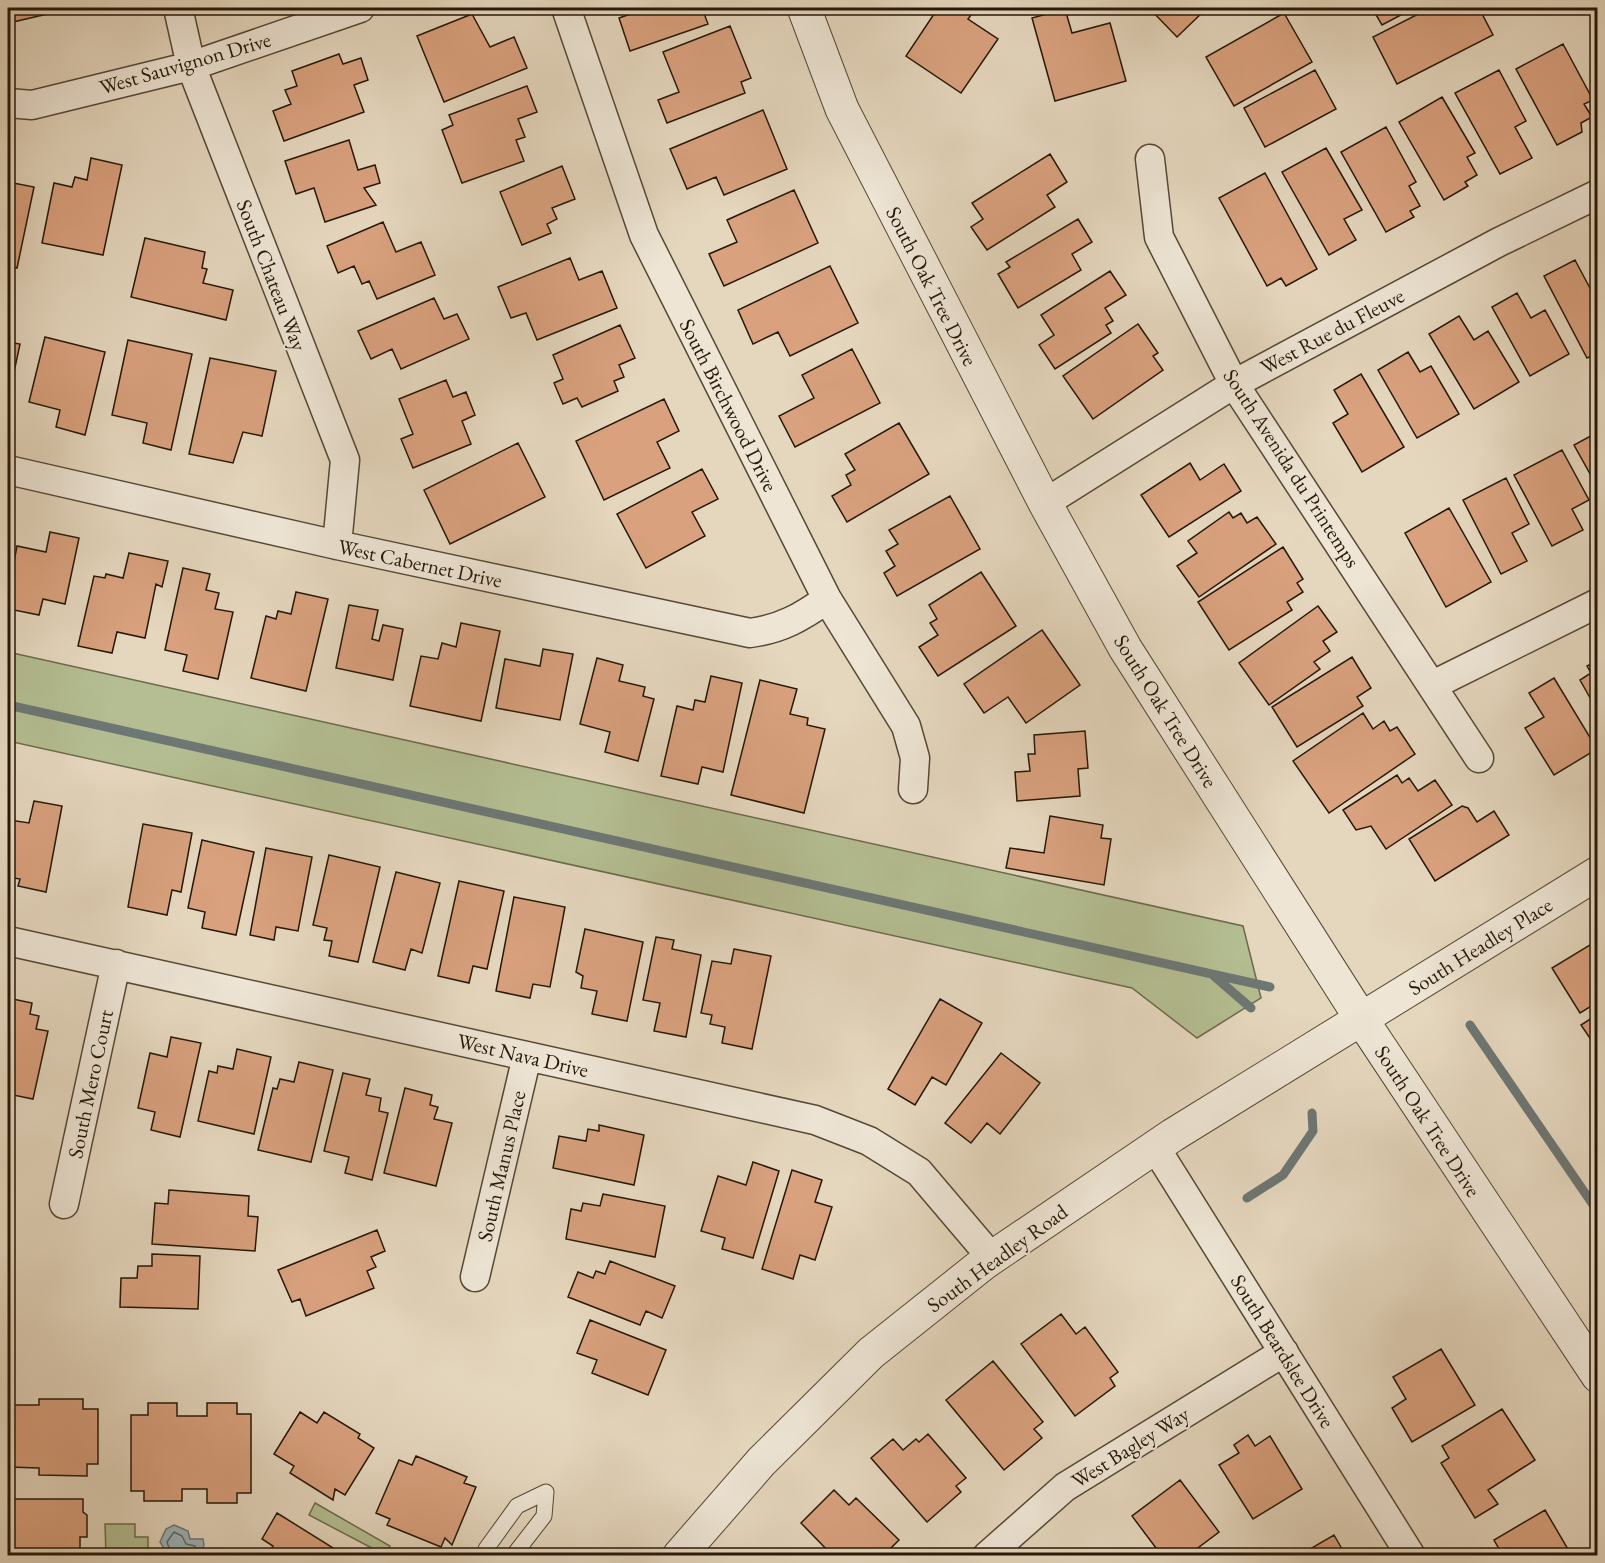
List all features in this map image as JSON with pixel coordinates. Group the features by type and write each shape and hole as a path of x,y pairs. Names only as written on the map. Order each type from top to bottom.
{"street":[{"name":"South Chateau Way","path":"178,8 191,66 345,460 337,545"},
{"name":"West Sauvignon Drive","path":"8,103 32,105 191,66 360,8"},
{"name":"South Birchwood Drive","path":"566,8 644,236 827,599 906,726 915,758 913,789"},
{"name":"South Oak Tree Drive","path":"804,8 842,109 1045,503 1125,648 1362,1020 1598,1376"},
{"name":"South Avenida du Printemps","path":"1150,159 1159,237 1234,384 1479,758"},
{"name":"West Rue du Fleuve","path":"1045,503 1234,384 1499,242 1598,194"},
{"name":"West Cabernet Drive","path":"8,470 337,545 750,633 776,629 801,618 827,599"},
{"path":"1433,685 1598,603"},
{"name":"South Headley Place","path":"1362,1020 1598,873"},
{"name":"West Nava Drive","path":"8,941 814,1120 869,1141 919,1172 992,1258"},
{"name":"South Mero Court","path":"64,1204 116,964"},
{"name":"South Headley Road","path":"679,1556 761,1462 871,1353 992,1258 1155,1147 1362,1020"},
{"name":"South Manus Place","path":"474,1277 527,1056"},
{"name":"South Beardslee Drive","path":"1155,1147 1411,1556"},
{"name":"West Bagley Way","path":"987,1556 1065,1487 1284,1352"}],"lane":[{"path":"486,1556 486,1549 517,1506 546,1492 544,1516 513,1556"}],"green space":[{"path":"8,652 1243,926 1261,998 1197,1038 1132,988 8,741"},
{"path":"315,1503 390,1546 385,1555 309,1515"},
{"path":"105,1524 135,1524 135,1537 148,1537 148,1555 106,1555"}],"water":[{"path":"174,1525 188,1531 190,1539 203,1539 204,1545 200,1554 168,1555 160,1542 166,1529"}],"building":[{"path":"9,8 73,8 13,22"},
{"path":"638,8 702,8 708,24 630,51 619,18 639,11"},
{"path":"938,8 976,8 968,19 998,39 961,93 906,56"},
{"path":"1149,8 1207,8 1177,37"},
{"path":"1372,8 1414,8 1382,25"},
{"path":"1430,8 1479,8 1493,35 1397,84 1373,37"},
{"path":"1065,9 1072,33 1110,23 1126,81 1055,101 1032,18"},
{"path":"1284,13 1312,62 1234,106 1206,57"},
{"path":"472,14 490,47 514,37 527,68 444,102 417,36"},
{"path":"730,26 751,78 741,82 745,93 667,123 658,100 679,92 663,52"},
{"path":"1563,44 1593,100 1584,104 1592,117 1581,123 1582,132 1557,145 1516,69"},
{"path":"339,54 343,64 361,58 368,80 354,85 364,112 284,141 273,111 291,104 285,90 297,86 292,71"},
{"path":"1315,70 1336,109 1265,147 1244,108"},
{"path":"1499,70 1526,121 1515,127 1532,158 1500,174 1455,93"},
{"path":"527,86 537,112 518,119 525,137 516,140 524,161 462,183 442,130 453,125 449,115"},
{"path":"1442,97 1475,153 1467,157 1477,175 1465,182 1468,186 1444,200 1399,122"},
{"path":"763,110 787,169 724,195 716,177 687,189 670,149"},
{"path":"1386,127 1416,182 1409,186 1420,206 1410,211 1414,217 1386,232 1341,152"},
{"path":"349,140 358,170 375,165 380,183 364,188 376,205 325,222 314,188 296,194 285,161"},
{"path":"1326,148 1362,210 1344,219 1356,240 1329,255 1282,172"},
{"path":"1050,154 1067,182 1047,195 1055,207 987,250 971,227 983,219 972,203"},
{"path":"91,158 122,165 103,255 42,243 54,183 72,187 75,177 87,180"},
{"path":"562,166 575,199 552,208 557,219 547,224 551,233 522,245 500,192"},
{"path":"1265,173 1317,269 1286,286 1281,278 1267,286 1219,198"},
{"path":"8,182 34,187 17,268 8,266"},
{"path":"794,190 818,243 724,286 709,254 737,242 727,220"},
{"path":"1078,219 1092,242 1072,254 1081,270 1018,308 998,274 1010,267 1006,262"},
{"path":"383,222 396,252 421,242 435,275 377,299 369,281 362,284 354,266 338,273 327,246"},
{"path":"145,238 205,252 202,268 207,269 203,283 233,290 226,320 131,297"},
{"path":"570,258 579,280 602,271 617,308 537,340 526,313 511,318 498,287"},
{"path":"1575,260 1591,290 1598,286 1598,353 1587,358 1544,276"},
{"path":"830,266 858,323 790,356 778,332 753,344 738,310"},
{"path":"1110,271 1126,295 1105,308 1113,321 1106,325 1111,333 1055,369 1039,345 1054,335 1041,315"},
{"path":"1517,293 1531,318 1545,310 1569,354 1530,376 1492,307"},
{"path":"434,298 444,319 457,314 469,339 401,369 392,349 371,359 358,331"},
{"path":"1459,316 1474,340 1488,331 1519,382 1474,409 1429,334"},
{"path":"1138,324 1158,353 1153,356 1163,370 1093,419 1063,376"},
{"path":"620,325 635,358 619,365 624,377 614,381 618,391 582,407 577,398 563,404 554,383 563,379 553,355"},
{"path":"45,337 105,352 85,435 56,427 60,410 29,402"},
{"path":"128,340 192,354 171,450 143,443 147,423 112,415"},
{"path":"8,342 20,344 11,386 8,385"},
{"path":"852,349 880,403 795,447 779,416 814,398 802,375"},
{"path":"1408,352 1420,372 1431,366 1459,414 1417,438 1378,370"},
{"path":"210,358 276,371 262,436 243,432 233,463 189,454"},
{"path":"1361,374 1404,447 1362,472 1333,423 1348,414 1334,390"},
{"path":"446,380 453,397 466,392 475,415 462,421 471,444 413,468 401,439 413,434 399,399"},
{"path":"664,399 679,431 657,442 670,468 604,500 576,441"},
{"path":"899,423 929,474 847,522 832,496 851,485 846,475 855,470 845,454"},
{"path":"1598,432 1598,488 1574,445"},
{"path":"518,443 545,497 450,544 424,490"},
{"path":"1562,450 1589,500 1572,509 1583,530 1552,546 1514,475"},
{"path":"1190,463 1200,480 1224,464 1241,491 1169,537 1141,495"},
{"path":"702,469 718,499 692,512 705,536 646,568 617,514"},
{"path":"1506,478 1529,524 1512,533 1527,561 1501,574 1463,500"},
{"path":"950,496 980,549 897,596 884,573 895,566 886,551 898,544 889,530"},
{"path":"1449,508 1491,582 1446,607 1405,533"},
{"path":"1229,512 1233,518 1241,513 1247,523 1257,517 1276,544 1199,597 1177,566 1197,553 1188,541"},
{"path":"50,532 79,538 65,604 43,599 39,615 9,609 11,597 8,593 17,546 46,552"},
{"path":"1283,547 1303,579 1297,583 1303,592 1287,602 1292,610 1229,650 1198,602"},
{"path":"129,553 168,561 162,587 156,584 145,638 117,632 112,653 78,646 94,576 105,578 106,574 123,578"},
{"path":"183,568 210,574 206,590 219,593 215,609 233,612 218,679 183,671 187,655 165,650"},
{"path":"981,572 1016,626 938,676 919,647 938,635 930,623 937,619 929,605"},
{"path":"296,592 328,599 306,691 251,678 266,616 276,619 278,611 291,614"},
{"path":"349,605 378,610 372,639 379,641 383,625 403,629 393,680 336,668"},
{"path":"1318,606 1337,632 1323,641 1330,651 1314,662 1320,669 1269,705 1239,663"},
{"path":"461,623 500,631 481,721 410,706 421,656 438,659 442,643 456,647"},
{"path":"1042,630 1080,685 1026,723 1008,697 984,713 964,684"},
{"path":"543,649 573,654 560,720 496,708 505,659 540,666"},
{"path":"1352,657 1371,688 1357,697 1363,706 1297,747 1272,707"},
{"path":"597,658 623,665 619,681 645,687 643,696 654,699 638,761 605,752 610,732 580,724"},
{"path":"1598,660 1598,712 1580,680 1591,673 1587,666"},
{"path":"711,676 742,683 723,772 702,767 698,784 661,776 677,706 693,710 695,700 705,702"},
{"path":"1554,678 1597,749 1554,775 1525,728 1544,717 1529,693"},
{"path":"760,680 797,689 790,714 808,718 807,725 825,729 804,813 731,795"},
{"path":"1363,713 1373,729 1384,721 1390,731 1397,727 1415,754 1329,813 1293,761"},
{"path":"1085,731 1088,768 1078,769 1080,796 1017,801 1015,772 1030,771 1028,754 1035,754 1034,735"},
{"path":"1397,775 1402,783 1409,778 1418,791 1435,780 1452,805 1386,849 1371,826 1356,830 1343,810"},
{"path":"34,801 62,806 46,892 18,886 20,879 8,877 10,820 29,823"},
{"path":"1462,806 1468,808 1477,822 1494,811 1509,835 1435,881 1409,839"},
{"path":"1050,816 1103,825 1101,838 1111,839 1104,885 1006,868 1010,848 1044,853"},
{"path":"143,824 192,833 181,892 172,890 167,915 128,907"},
{"path":"202,840 254,852 236,935 202,928 205,912 188,908"},
{"path":"266,848 312,857 298,931 276,927 274,940 250,935"},
{"path":"329,855 380,867 358,962 329,956 332,941 324,940 327,928 313,925"},
{"path":"396,872 440,883 422,953 411,949 405,970 373,962"},
{"path":"459,881 504,891 487,969 473,966 469,983 438,976"},
{"path":"514,897 565,907 550,987 533,984 530,998 496,991"},
{"path":"585,929 643,942 627,1021 592,1014 597,991 581,988 583,976 576,972"},
{"path":"656,937 674,940 672,949 701,955 686,1037 654,1031 660,1003 643,1000"},
{"path":"1598,940 1598,1002 1580,1013 1552,968"},
{"path":"734,949 771,956 752,1049 722,1043 725,1027 710,1024 712,1015 701,1013 712,961 731,964"},
{"path":"8,998 32,1003 30,1014 39,1016 36,1029 48,1031 33,1099 8,1094"},
{"path":"940,999 982,1023 946,1085 932,1077 915,1105 888,1089"},
{"path":"1598,1014 1598,1042 1594,1044 1581,1025"},
{"path":"171,1037 201,1043 180,1137 151,1130 155,1112 138,1108 150,1053 167,1057"},
{"path":"237,1049 271,1057 254,1134 198,1121 209,1071 217,1073 218,1066 233,1069"},
{"path":"1001,1053 1040,1083 1000,1134 987,1123 971,1143 945,1123"},
{"path":"299,1062 333,1070 311,1162 258,1150 273,1088 277,1089 280,1079 294,1082"},
{"path":"343,1073 370,1079 366,1095 381,1098 379,1111 388,1113 372,1180 345,1173 349,1157 324,1151"},
{"path":"405,1088 432,1095 430,1105 438,1107 434,1119 452,1123 436,1186 384,1173"},
{"path":"599,1125 644,1135 634,1185 553,1168 559,1136 586,1141 588,1129 599,1131"},
{"path":"753,1162 779,1171 753,1258 722,1249 725,1238 701,1231 718,1176 746,1185"},
{"path":"792,1170 822,1180 815,1202 832,1207 815,1260 800,1255 793,1279 762,1269"},
{"path":"169,1190 249,1196 248,1216 258,1217 255,1251 152,1244 155,1203 168,1204"},
{"path":"603,1194 665,1206 655,1257 566,1239 571,1209 581,1211 583,1203 600,1206"},
{"path":"377,1230 385,1251 371,1257 376,1267 367,1271 374,1288 306,1316 300,1299 292,1302 278,1270"},
{"path":"152,1254 200,1256 198,1309 120,1307 121,1278 137,1278 138,1266 152,1266"},
{"path":"610,1261 675,1286 662,1318 646,1311 640,1325 568,1297 578,1272 593,1278 596,1271 605,1274"},
{"path":"1061,1314 1076,1334 1085,1327 1118,1372 1110,1378 1115,1386 1075,1416 1021,1344"},
{"path":"590,1320 666,1350 648,1395 592,1373 597,1360 577,1353"},
{"path":"1441,1349 1475,1405 1412,1442 1392,1408 1406,1399 1393,1377"},
{"path":"993,1361 1043,1422 1034,1429 1042,1438 1004,1470 946,1400"},
{"path":"39,1399 83,1399 83,1409 98,1409 98,1464 87,1464 87,1476 39,1475 39,1468 8,1467 8,1405 39,1405"},
{"path":"148,1403 177,1403 177,1416 207,1416 207,1403 237,1403 237,1414 251,1414 251,1493 237,1493 237,1503 207,1503 207,1489 182,1489 182,1501 144,1501 144,1491 131,1491 131,1415 148,1415"},
{"path":"1502,1409 1535,1460 1488,1490 1498,1504 1475,1518 1441,1463 1449,1458 1442,1446"},
{"path":"300,1412 317,1423 324,1412 360,1434 358,1438 374,1448 345,1495 335,1489 333,1500 290,1473 294,1466 274,1454"},
{"path":"928,1434 966,1478 956,1486 961,1492 927,1522 871,1458 893,1439 903,1450 916,1439 919,1442"},
{"path":"1248,1435 1255,1446 1270,1436 1302,1489 1253,1519 1219,1465 1239,1453 1234,1445"},
{"path":"416,1456 467,1477 464,1483 476,1487 452,1545 445,1538 441,1547 387,1525 390,1519 376,1513 399,1460 412,1465"},
{"path":"1180,1480 1219,1532 1187,1556 1162,1556 1132,1516"},
{"path":"834,1490 849,1505 856,1498 899,1540 888,1551 891,1553 888,1556 833,1556 801,1523"},
{"path":"8,1499 83,1499 83,1512 87,1515 87,1537 80,1537 80,1556 8,1556"},
{"path":"1545,1510 1572,1556 1503,1556 1494,1540"},
{"path":"277,1513 346,1556 267,1556 273,1546 262,1539"},
{"path":"1334,1535 1346,1556 1298,1556"}],"waterway":[{"path":"8,705 1270,987"},
{"path":"1214,976 1251,1008"},
{"path":"1470,1025 1598,1212"},
{"path":"1247,1198 1283,1175 1313,1131 1312,1113"}]}
